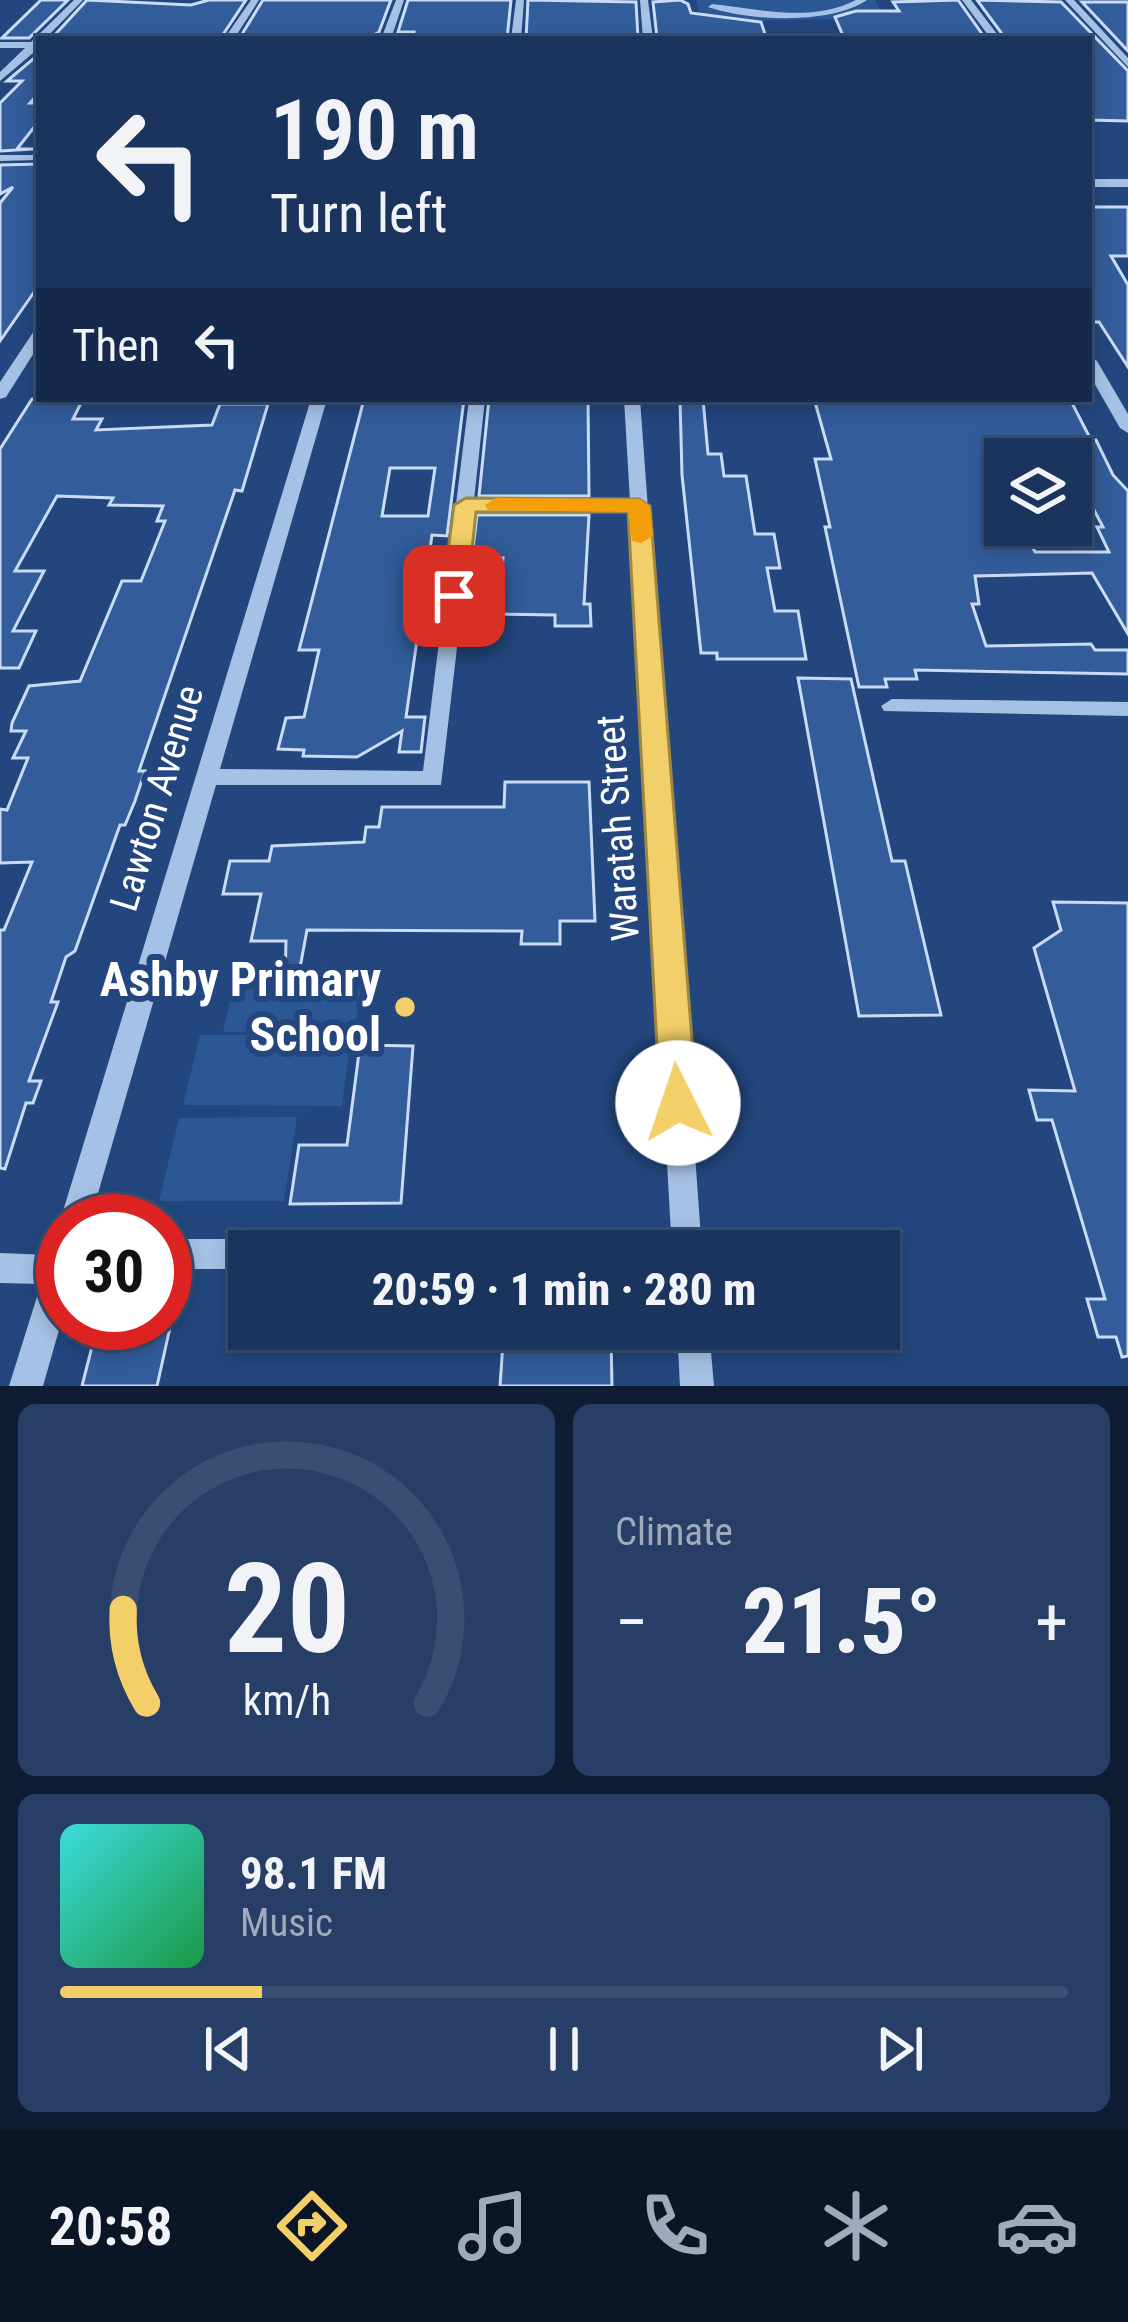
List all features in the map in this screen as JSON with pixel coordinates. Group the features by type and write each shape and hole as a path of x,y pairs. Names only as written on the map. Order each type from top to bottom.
{"street":[{"path":"45,36 79,0"},
{"path":"232,36 255,0"},
{"path":"387,36 400,0"},
{"path":"516,36 520,0"},
{"path":"644,0 648,36"},
{"path":"712,7 794,18 849,8 863,0"},
{"path":"966,0 994,36"},
{"path":"1069,0 1128,64"},
{"path":"1092,44 1128,45"},
{"path":"0,45 36,45"},
{"path":"0,78 36,45"},
{"path":"10,68 24,68"},
{"path":"0,158 36,156"},
{"path":"1098,179 1128,183"},
{"path":"0,394 36,339"},
{"path":"1092,366 1128,428"},
{"name":"Lawton Avenue","path":"83,1194 318,402"},
{"path":"207,777 433,779 477,402"},
{"name":"Waratah Street","path":"632,402 686,1230"},
{"path":"466,505 639,506"},
{"path":"892,706 1128,709"},
{"path":"192,1254 228,1254"},
{"path":"0,1268 36,1267"},
{"path":"26,1386 37,1350"},
{"path":"694,1350 697,1386"}],"shaded area":[{"path":"696,0 875,0 886,18 701,22"},
{"path":"238,966 364,967 354,1033 223,1032"},
{"path":"200,1035 351,1035 342,1106 183,1105"},
{"path":"297,1117 284,1201 192,1201 192,1194 161,1194 179,1118"}],"building":[{"path":"41,0 68,0 29,38 2,38"},
{"path":"87,0 191,5 246,0 222,36 54,36"},
{"path":"263,0 391,0 379,32 372,36 241,36"},
{"path":"408,0 511,0 507,36 398,32"},
{"path":"528,0 636,2 638,36 526,36"},
{"path":"680,0 691,13 761,22 766,36 657,36 653,2"},
{"path":"958,0 984,36 843,36 835,17 856,11 899,11 893,2"},
{"path":"977,0 1061,2 1128,71 1128,121 1092,120 1092,36 1004,36"},
{"path":"1082,2 1128,2 1128,51"},
{"path":"36,57 36,96 30,103 36,103 36,125 17,149 33,149 0,151 0,103 22,81 7,81"},
{"path":"36,164 36,289 0,341 0,203 13,187 0,194 0,165"},
{"path":"1092,207 1128,207 1128,256 1111,256 1128,285 1128,367 1099,322 1092,322"},
{"path":"32,399 82,402 73,419 102,419 96,430 212,425 220,404 268,404 242,491 235,490 139,771 145,771 135,801 125,825 120,825 75,951 66,957 51,1002 58,1002 29,1081 41,1081 33,1103 26,1103 5,1169 0,1168 0,930 4,930 32,862 0,863 0,809 7,810 28,758 13,758 26,731 11,731 12,723 29,686 80,681 122,581 141,581 165,521 157,521 163,506 109,505 113,498 57,496 15,571 44,571 13,631 36,631 19,668 0,668 0,449"},
{"path":"363,402 464,402 447,536 432,535 406,717 425,717 421,752 399,752 402,731 357,757 303,756 304,750 278,749 286,718 304,717 319,650 299,650","holes":["390,468 435,468 428,516 382,516"]},
{"path":"489,402 588,402 589,496 479,496"},
{"path":"680,402 703,402 708,454 721,454 724,476 746,476 755,534 774,534 780,568 767,568 775,611 798,611 806,659 717,659 717,653 701,653 682,475"},
{"path":"815,402 1072,403 1090,438 984,438 984,546 1109,552 1092,506 1092,440 1096,440 1113,475 1128,491 1128,634 1092,573 975,576 979,604 972,604 986,646 1091,644 1095,650 1128,650 1128,674 915,670 917,679 885,679 887,687 859,687 815,459 831,459"},
{"path":"477,515 589,515 584,604 590,604 591,626 555,626 555,615 499,614 503,558 472,557"},
{"path":"798,678 851,679 892,861 905,861 941,1015 859,1016"},
{"path":"505,782 589,782 595,921 560,921 560,944 521,944 522,931 307,930 297,984 285,982 286,941 251,941 261,894 223,894 230,861 269,861 272,846 364,842 366,827 379,827 382,807 504,807"},
{"path":"1053,902 1128,903 1128,1356 1122,1357 1116,1337 1098,1337 1087,1299 1105,1299 1052,1120 1037,1120 1029,1090 1075,1091 1034,948 1061,930"},
{"path":"360,1045 413,1046 401,1203 290,1204 299,1145 347,1145"},
{"path":"91,1350 165,1350 157,1386 82,1386"},
{"path":"503,1350 611,1350 612,1386 500,1386"}],"slow traffic":[{"path":"496,505 639,506 641,536"}],"place":[{"name":"Ashby Primary School","path":"405,1007"}],"route":[{"path":"454,596 466,505 639,506 678,1103"}]}
